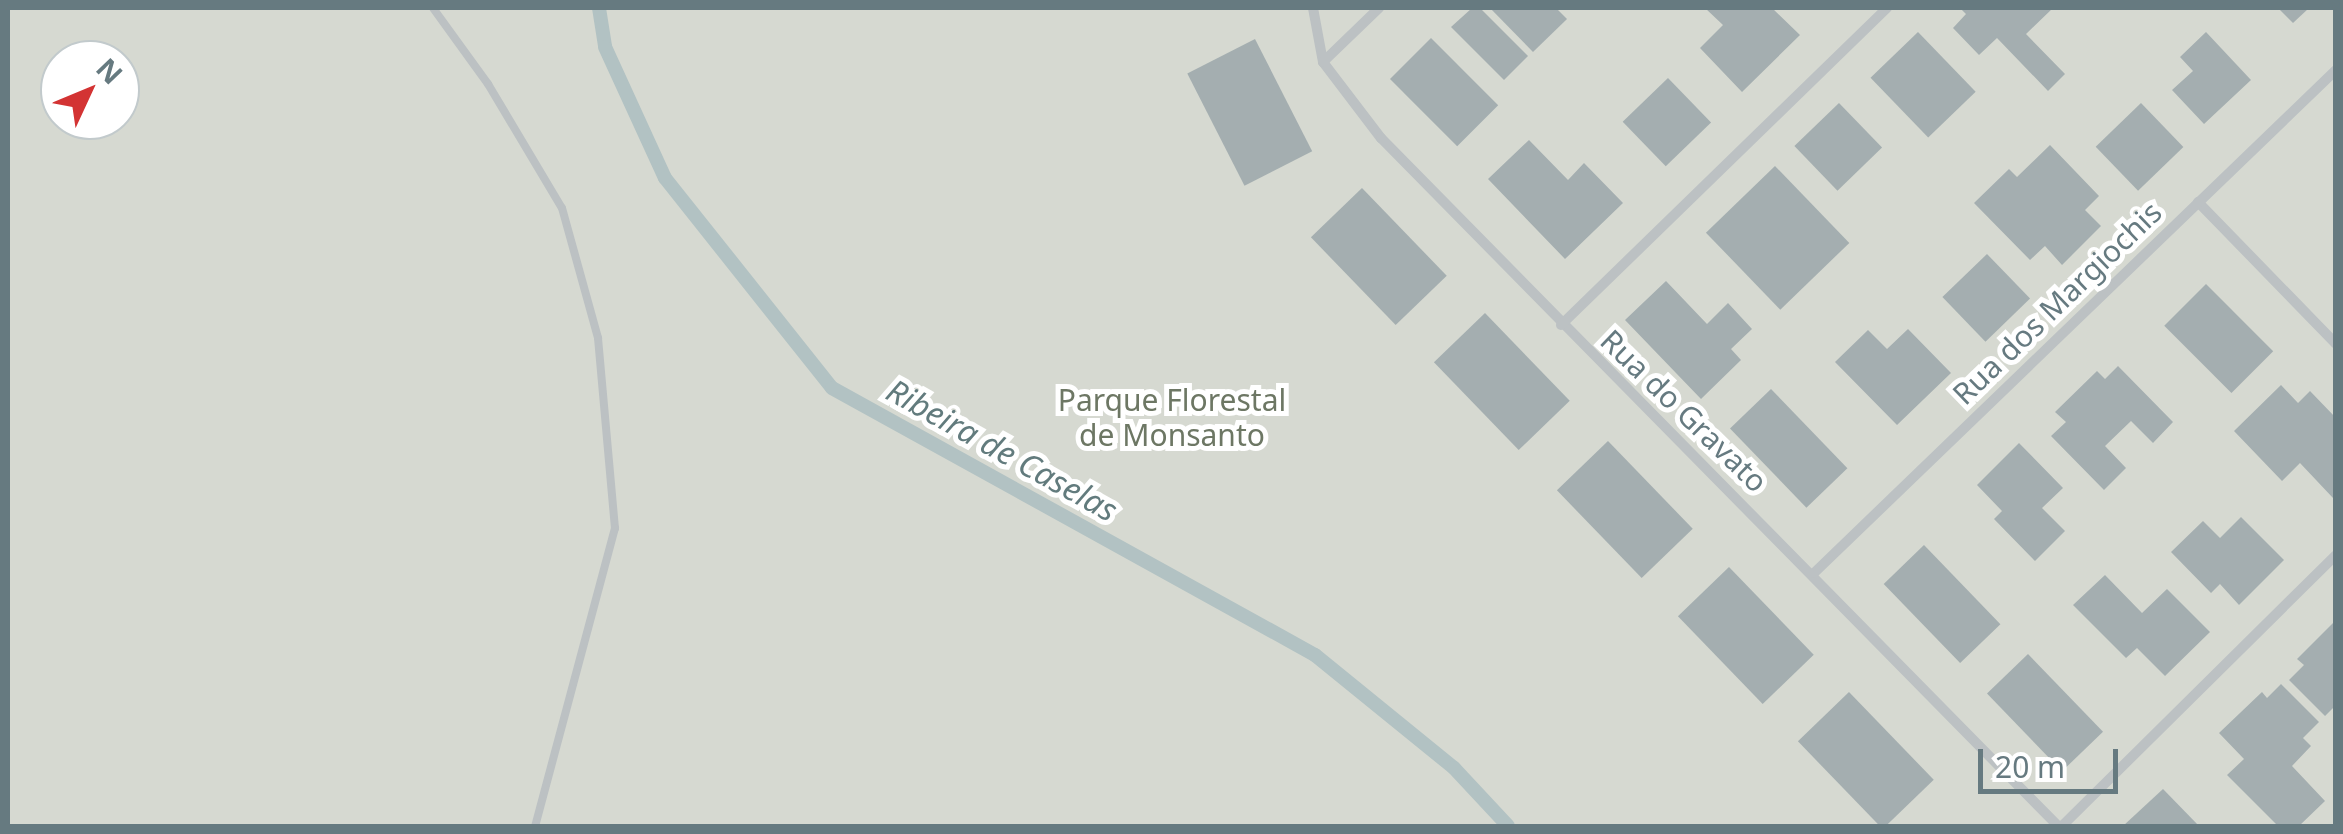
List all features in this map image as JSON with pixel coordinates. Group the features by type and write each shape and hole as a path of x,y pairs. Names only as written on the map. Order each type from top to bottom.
{"street":[{"name":"Rua do Gravato","path":"1314,8 1323,62 1382,138 1562,325 1814,573 2060,826"},
{"path":"1323,62 1379,8"},
{"path":"1562,325 1887,8"},
{"name":"Rua dos Margiochis","path":"1814,573 2336,70"},
{"path":"2198,202 2336,344"},
{"path":"2060,826 2336,555"}],"lane":[{"path":"433,8 488,84 562,208 598,338 616,528 535,826"}],"green space":[{"name":"Parque Florestal de Monsanto","path":"8,8 2335,8 2335,826 8,826"}],"building":[{"path":"1472,8 1480,8 1528,56 1504,80 1451,27"},
{"path":"1490,8 1556,8 1567,19 1533,52"},
{"path":"1705,8 1772,8 1800,35 1742,92 1700,48 1723,25"},
{"path":"1960,8 2053,8 2026,34 2065,74 2048,91 1997,38 1979,55 1953,28 1966,14"},
{"path":"2278,8 2309,8 2293,23"},
{"path":"1918,32 1976,92 1928,138 1871,78"},
{"path":"2206,32 2251,80 2204,124 2172,90 2193,71 2180,57"},
{"path":"1431,38 1498,105 1457,146 1390,79"},
{"path":"1255,39 1312,151 1244,186 1187,74"},
{"path":"1668,78 1711,123 1666,166 1623,122"},
{"path":"1839,103 1882,148 1837,191 1794,146"},
{"path":"2141,103 2183,147 2138,191 2096,147"},
{"path":"1529,140 1568,180 1584,163 1623,203 1565,259 1488,179"},
{"path":"2050,145 2099,196 2085,210 2101,226 2062,265 2045,246 2030,260 1974,203 2009,169 2017,177"},
{"path":"1775,166 1849,243 1780,310 1706,233"},
{"path":"1362,188 1447,276 1396,325 1311,237"},
{"path":"1987,254 2030,299 1985,342 1942,297"},
{"path":"1666,281 1707,324 1728,303 1752,329 1731,349 1741,360 1701,399 1625,320"},
{"path":"2206,284 2273,351 2231,393 2164,326"},
{"path":"1485,313 1570,401 1519,450 1434,362"},
{"path":"1908,329 1951,373 1897,425 1835,362 1868,330 1887,349"},
{"path":"2118,366 2173,422 2153,443 2131,421 2105,446 2126,468 2104,490 2051,436 2066,422 2055,412 2097,371 2105,379"},
{"path":"2281,385 2298,403 2310,391 2336,418 2333,498 2300,463 2282,481 2234,431"},
{"path":"1771,389 1847,468 1806,508 1730,429"},
{"path":"1608,441 1693,529 1642,578 1557,490"},
{"path":"2019,443 2063,488 2042,508 2065,531 2035,561 1994,519 2002,511 1977,485"},
{"path":"2241,517 2284,560 2239,605 2220,584 2211,593 2171,552 2203,521 2220,538"},
{"path":"1924,545 2000,624 1960,663 1884,584"},
{"path":"1729,567 1814,655 1763,704 1678,616"},
{"path":"2105,575 2142,613 2167,589 2210,632 2165,676 2137,648 2126,658 2073,605"},
{"path":"2336,620 2336,705 2325,716 2289,680 2304,665 2297,659"},
{"path":"2028,654 2103,732 2062,771 1987,694"},
{"path":"2281,684 2319,722 2303,738 2311,746 2292,766 2325,801 2299,826 2278,826 2227,775 2244,759 2219,733 2262,692 2267,698"},
{"path":"1849,692 1934,780 1886,826 1880,826 1798,741"},
{"path":"2163,789 2199,826 2123,826"}],"waterway":[{"name":"Ribeira de Caselas","path":"599,8 605,47 665,178 832,388 1315,655 1454,768 1508,826"}]}
